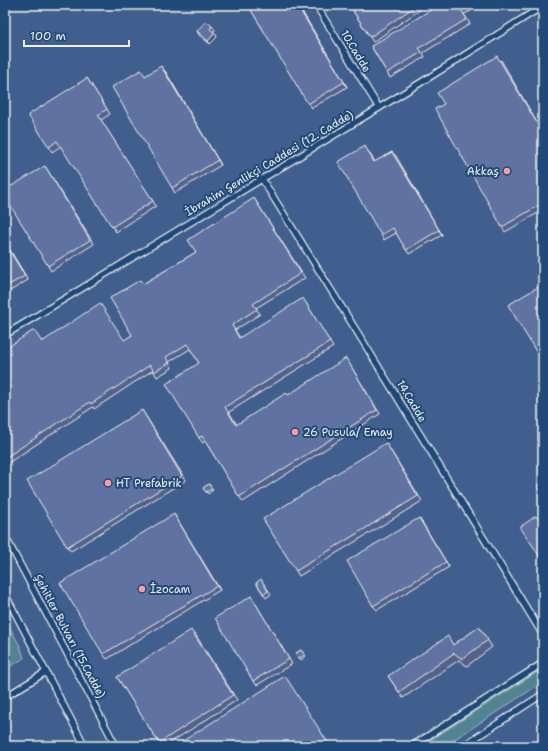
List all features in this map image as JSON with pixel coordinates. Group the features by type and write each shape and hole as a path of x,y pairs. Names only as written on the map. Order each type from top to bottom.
{"street":[{"name":"10.Cadde","path":"316,5 379,108"},
{"name":"İbrahim Şenlikçi Caddesi (12. Cadde)","path":"5,335 379,108 543,6"},
{"name":"14.Cadde","path":"262,179 543,635"},
{"name":"Şehitler Bulvarı (15.Cadde)","path":"5,536 116,746"},
{"path":"5,594 85,746"},
{"path":"412,746 543,664"},
{"path":"5,697 46,672"},
{"path":"463,746 543,694"}],"shaded area":[{"path":"5,5 543,5 543,746 5,746"}],"green space":[{"path":"5,619 20,646 24,658 5,670"},
{"path":"539,671 543,677 543,682 444,746 421,746"}],"building":[{"path":"248,5 297,5 344,82 308,104"},
{"path":"362,5 417,5 370,37 353,11"},
{"path":"439,5 467,5 461,10 467,19 419,48 422,52 387,73 371,46"},
{"path":"206,21 212,26 210,29 215,33 208,41 197,31"},
{"name":"Akkaş","path":"497,56 543,133 543,203 502,227 435,109 444,104 437,93"},
{"path":"161,66 218,160 172,188 112,87 141,70 145,76"},
{"path":"87,78 107,109 98,115 153,201 112,227 57,141 49,147 28,115"},
{"path":"365,146 374,162 392,152 439,230 406,250 393,228 381,235 338,162"},
{"path":"45,166 90,240 48,266 5,197 5,190"},
{"path":"254,198 301,273 253,304 257,309 232,325 239,338 303,298 330,342 225,407 236,425 286,393 288,395 346,358 377,410 239,497 202,436 199,438 166,384 199,363 187,344 166,357 169,363 154,372 150,365 91,404 90,402 5,458 5,349 34,330 42,342 100,303 124,340 132,335 110,298 140,280 143,284 196,252 188,240"},
{"path":"5,243 25,276 5,287"},
{"path":"543,284 543,363 508,305"},
{"name":"HT Prefabrik","path":"142,410 182,476 67,547 27,481"},
{"path":"386,443 418,496 296,571 263,519"},
{"path":"543,482 543,495 537,486"},
{"path":"209,484 212,489 206,492 203,488"},
{"name":"İzocam","path":"174,514 217,586 103,654 60,583"},
{"path":"536,516 543,526 543,561 520,527"},
{"path":"419,518 446,562 373,606 347,561"},
{"path":"261,579 268,591 264,594 256,583"},
{"path":"251,596 289,659 253,681 215,618"},
{"path":"479,627 488,640 462,659 454,653 399,692 388,676 448,636 453,645"},
{"path":"191,630 233,695 159,743 117,677"},
{"path":"301,650 305,655 299,658 296,653"},
{"path":"285,676 330,746 175,746"}],"place":[{"name":"Akkaş","path":"507,171"},
{"name":"26 Pusula/ Emay","path":"295,432"},
{"name":"HT Prefabrik","path":"108,483"},
{"name":"İzocam","path":"142,589"}]}
